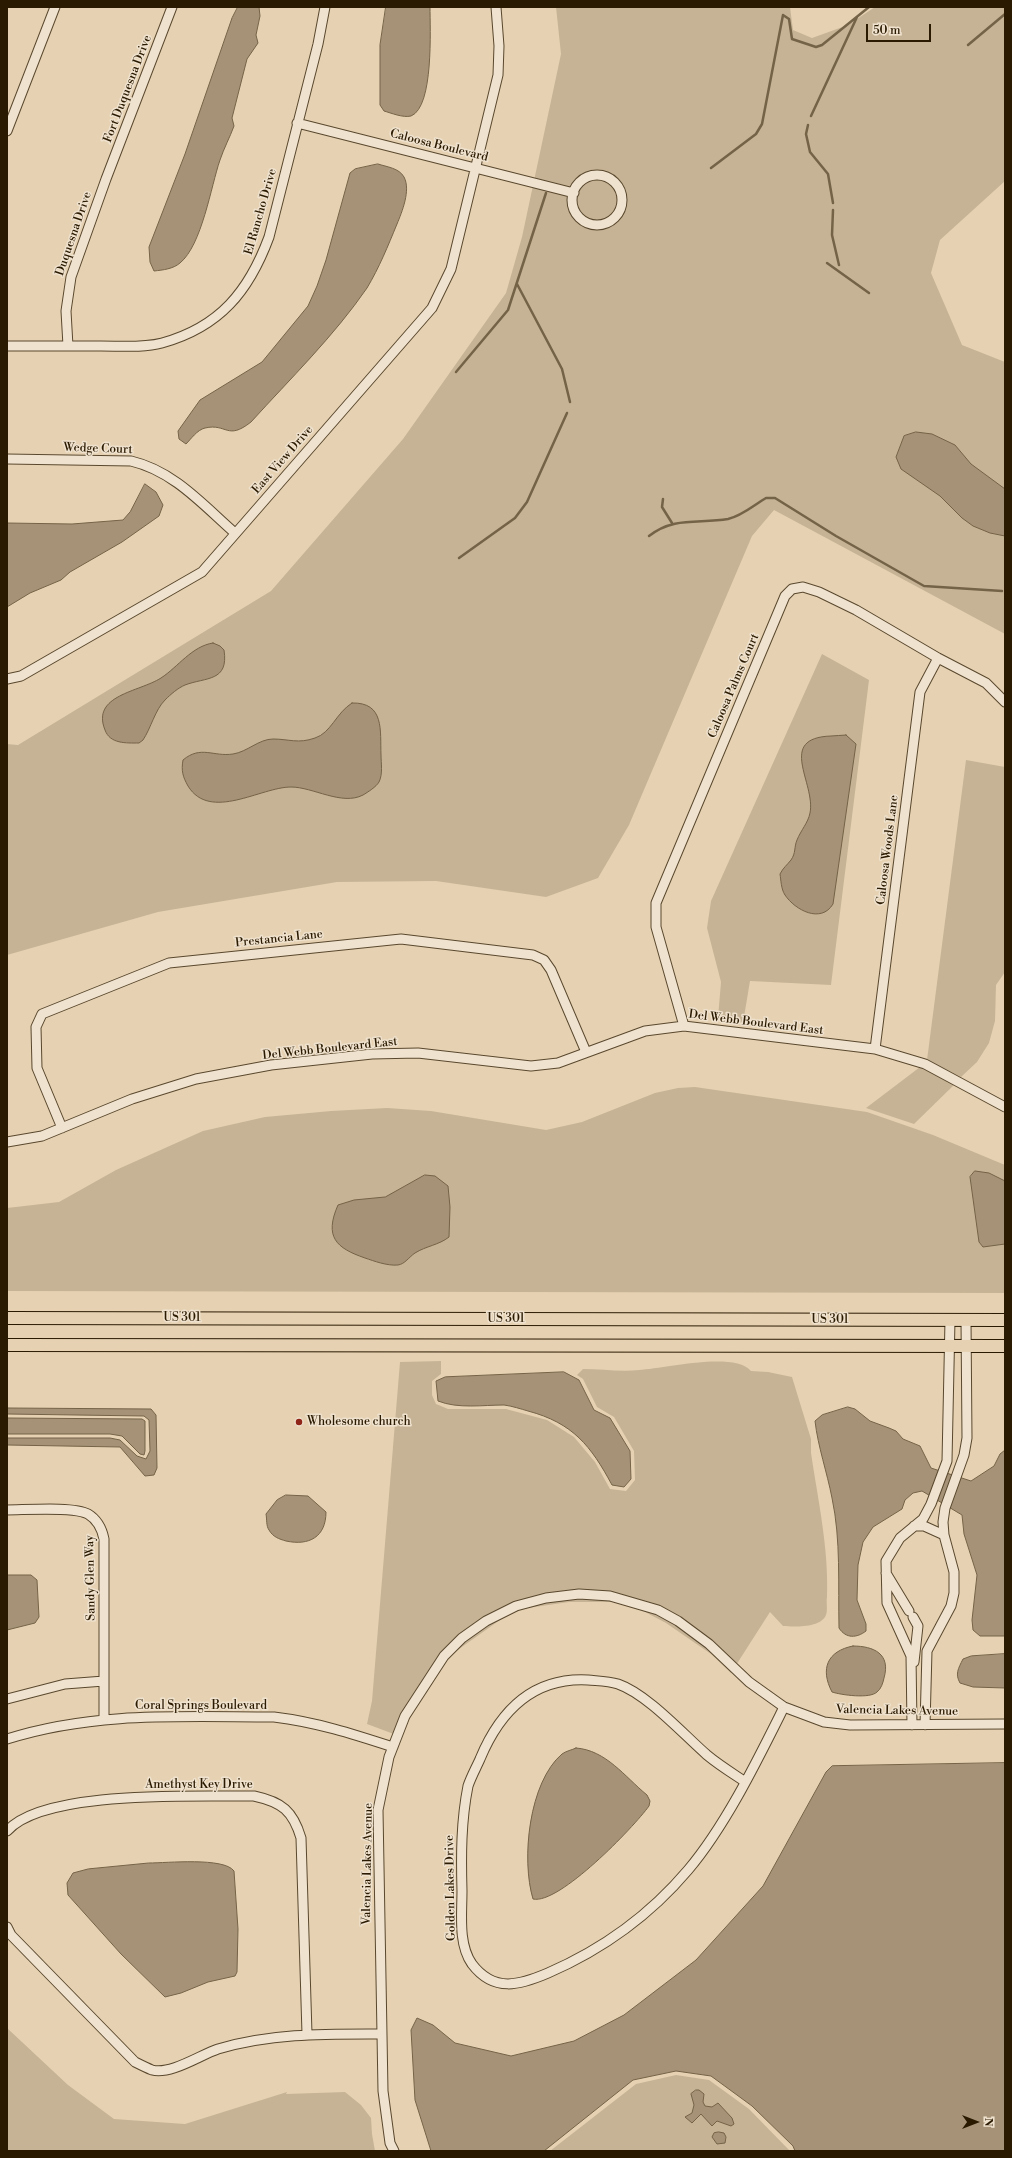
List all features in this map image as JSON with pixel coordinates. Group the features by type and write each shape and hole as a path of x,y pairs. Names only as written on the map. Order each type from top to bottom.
{"main road":[{"name":"US 301","path":"7,1318 1005,1320"},
{"path":"7,1345 1005,1346"}],"street":[{"path":"7,132 55,7"},
{"name":"Fort Duquesna Drive","path":"106,179 172,7"},
{"name":"El Rancho Drive","path":"7,346 131,346 161,343 194,331 220,315 249,282 260,263 269,237 318,44 325,7"},
{"name":"East View Drive","path":"7,679 21,676 202,572 432,308 451,269 498,75 499,46 496,7"},
{"name":"Caloosa Boulevard","path":"297,123 574,193"},
{"path":"589,176 604,176 616,183 622,198 621,206 613,219 606,223 591,223 578,215 573,200 574,193 582,180 589,176"},
{"name":"Duquesna Drive","path":"68,346 66,311 70,277 106,179"},
{"name":"Wedge Court","path":"7,459 131,461 143,464 169,476 235,533"},
{"name":"Caloosa Palms Court","path":"684,1026 656,927 656,903 785,596 792,589 803,587 819,592 856,610 938,658 986,683 1005,702"},
{"name":"Caloosa Woods Lane","path":"875,1049 920,692 938,658"},
{"name":"Prestancia Lane","path":"62,1128 37,1068 36,1027 42,1014 169,963 401,939 533,955 544,960 551,970 586,1052"},
{"name":"Del Webb Boulevard East","path":"7,1142 42,1136 132,1099 196,1079 271,1065 372,1054 418,1053 531,1066 558,1063 645,1031 684,1026 875,1049 925,1064 1005,1107"},
{"path":"912,1725 911,1656 887,1603 886,1561 890,1550 900,1538 923,1519 931,1504 947,1461 950,1320"},
{"path":"926,1725 925,1666 927,1651 951,1606 954,1593 954,1572 944,1535 943,1522 945,1508 960,1467 967,1438 966,1320"},
{"name":"Sandy Glen Way","path":"7,1510 77,1510 88,1513 97,1520 102,1529 104,1539 104,1719"},
{"path":"914,1526 924,1526 944,1535"},
{"path":"886,1573 918,1626 912,1677"},
{"name":"Valencia Lakes Avenue","path":"394,2151 390,2143 383,2091 378,1810 392,1747 405,1716 444,1656 462,1638 486,1621 516,1606 546,1598 579,1594 610,1596 658,1610 678,1621 709,1644 749,1682 784,1706 824,1722 850,1725 1005,1724"},
{"name":"Golden Lakes Drive","path":"744,1781 710,1758 641,1696 618,1684 572,1679 544,1685 519,1700 488,1738 469,1784 461,1840 462,1925 465,1950 473,1965 492,1981 509,1986 526,1983 571,1963 618,1935 687,1871 710,1840 744,1781 784,1706"},
{"path":"7,1699 65,1684 104,1681"},
{"name":"Coral Springs Boulevard","path":"7,1739 34,1731 104,1719 274,1718 302,1720 340,1730 392,1747"},
{"name":"Amethyst Key Drive","path":"7,1831 19,1819 36,1813 73,1803 114,1799 254,1796 270,1800 287,1810 296,1823 301,1838 306,2034"},
{"path":"7,1927 11,1935 136,2062 153,2070 169,2070 218,2050 263,2038 306,2034 382,2034"}],"shaded area":[{"path":"238,7 259,7 260,16 256,35 258,43 247,59 232,118 234,126 220,160 200,229 188,254 174,267 154,271 150,262 149,247 185,154 232,18"},
{"path":"386,7 430,7 430,48 427,83 424,98 418,110 411,116 401,116 384,111 380,105 380,45"},
{"path":"556,7 790,7 793,30 812,38 848,25 875,7 1005,7 1005,181 940,240 931,273 962,345 1005,362 1005,634 774,510 752,536 629,825 598,878 546,897 436,881 337,882 158,912 7,955 7,744 18,745 271,591 403,439 506,293 522,237 561,54"},
{"path":"378,164 392,168 402,174 407,188 401,213 379,265 367,288 326,340 251,422 243,428 232,431 212,427 202,429 186,444 179,439 178,431 200,400 262,362 308,306 326,260 350,173 355,169"},
{"path":"916,432 932,434 955,445 971,464 1005,489 1005,536 990,533 973,526 962,518 940,496 901,469 896,457 904,436"},
{"path":"145,484 156,492 163,505 159,516 122,542 70,572 61,580 30,593 7,607 7,523 72,524 123,520 130,512"},
{"path":"213,643 220,646 224,650 225,660 223,668 219,673 208,679 185,685 177,689 158,709 143,740 139,743 124,743 119,742 107,735 102,718 105,709 111,702 130,691 161,678 192,652 205,645"},
{"path":"822,654 869,680 831,985 750,981 743,1023 718,1018 721,982 707,928 711,901"},
{"path":"352,703 363,704 370,707 375,713 380,728 381,776 376,786 363,795 355,798 337,797 291,787 279,788 236,800 222,802 209,801 198,796 188,786 185,780 182,771 182,764 183,760 189,756 201,752 226,755 238,753 263,741 273,739 298,741 309,740 325,732 346,707"},
{"path":"846,735 856,744 833,904 828,910 822,913 808,913 801,910 789,901 782,887 780,874 793,857 797,840 808,820 810,813 810,801 802,764 802,753 805,745 815,739"},
{"path":"966,760 1005,767 1005,972 996,985 995,1021 989,1043 977,1062 961,1077 927,1060"},
{"path":"920,1067 955,1084 914,1124 866,1108"},
{"path":"695,1087 867,1112 933,1135 1005,1165 1005,1293 7,1291 7,1208 59,1202 116,1170 203,1131 265,1117 387,1108 431,1111 546,1130 582,1122 655,1093 678,1088"},
{"path":"975,1171 989,1173 1005,1181 1005,1244 983,1247 979,1242 970,1177"},
{"path":"425,1175 435,1176 448,1186 450,1207 449,1237 415,1253 403,1263 398,1265 389,1265 365,1258 347,1250 335,1240 332,1225 338,1205 354,1200 385,1197"},
{"path":"441,1361 441,1374 432,1381 432,1395 436,1404 448,1409 506,1409 547,1420 574,1437 595,1462 610,1489 626,1491 635,1480 634,1451 614,1417 597,1407 583,1379 577,1375 583,1369 632,1371 698,1363 730,1362 742,1365 751,1371 768,1372 792,1377 811,1439 811,1453 825,1543 827,1579 826,1615 819,1622 807,1626 794,1627 783,1626 770,1612 731,1673 711,1654 666,1623 626,1602 569,1602 514,1610 452,1654 413,1704 399,1736 367,1724 372,1701 400,1362"},
{"path":"564,1372 579,1380 594,1410 610,1418 630,1451 631,1479 624,1487 612,1485 588,1448 569,1429 557,1422 544,1416 507,1405 462,1406 438,1401 436,1381 445,1377"},
{"path":"848,1407 855,1409 870,1421 896,1431 903,1439 920,1446 931,1468 971,1481 994,1466 1000,1454 1005,1450 1005,1636 980,1636 973,1630 972,1620 977,1575 964,1534 962,1515 922,1491 913,1493 905,1500 902,1509 873,1527 863,1542 858,1565 857,1600 866,1624 866,1631 859,1635 848,1636 839,1628 837,1530 832,1498 815,1421 822,1415"},
{"path":"7,1408 151,1409 156,1415 157,1468 154,1475 145,1476 120,1447 7,1445 7,1438 110,1438 120,1440 137,1456 146,1459 150,1451 149,1420 144,1416 7,1414"},
{"path":"7,1418 142,1419 145,1421 144,1455 140,1454 122,1436 110,1434 7,1434"},
{"path":"286,1495 308,1496 326,1512 323,1528 315,1538 302,1542 286,1541 274,1536 267,1527 266,1514 277,1500"},
{"path":"7,1575 31,1575 37,1580 39,1617 35,1623 7,1630"},
{"path":"861,1646 874,1650 883,1657 886,1670 884,1680 880,1689 873,1694 855,1696 836,1693 832,1692 828,1684 828,1662 837,1652 844,1648"},
{"path":"1005,1654 1005,1688 973,1687 960,1683 958,1671 963,1659 971,1656"},
{"path":"576,1748 587,1750 606,1759 647,1795 650,1801 649,1806 613,1846 577,1878 545,1898 533,1899 529,1882 528,1843 535,1802 542,1783 551,1767 562,1754"},
{"path":"1005,1763 1005,2151 795,2151 793,2146 752,2106 711,2076 676,2071 633,2080 544,2151 431,2151 415,2100 411,2030 417,2018 433,2025 455,2043 511,2056 574,2041 624,2015 696,1960 763,1886 826,1772 832,1766"},
{"path":"207,1862 228,1867 234,1871 238,1929 237,1972 235,1976 208,1982 181,1993 165,1997 121,1954 68,1895 67,1883 73,1873 88,1869 149,1863"},
{"path":"7,2028 68,2085 114,2119 185,2124 287,2092 286,2094 345,2092 361,2105 371,2118 375,2151 7,2151"},
{"path":"676,2075 709,2080 749,2109 790,2151 550,2151 636,2084"},
{"path":"696,2090 699,2090 704,2094 703,2102 705,2106 712,2107 718,2103 732,2118 734,2124 731,2126 717,2121 712,2126 701,2114 692,2123 685,2117 692,2113 694,2105 691,2094"},
{"path":"714,2133 724,2133 726,2137 725,2143 717,2144 712,2137"}],"waterway":[{"path":"711,168 756,134 762,124 783,15 789,19 792,39 816,47 822,45 869,7"},
{"path":"968,45 1005,14"},
{"path":"811,116 857,17"},
{"path":"808,125 806,134 810,152 828,174 833,203"},
{"path":"456,372 508,310 546,193"},
{"path":"833,210 832,235 839,265"},
{"path":"827,263 869,293"},
{"path":"517,284 562,369 570,402"},
{"path":"459,558 515,518 527,502 567,413"},
{"path":"649,536 658,530 677,523 733,518 766,498 775,498 836,536 924,586 1002,591"},
{"path":"663,499 662,507 672,523"}],"place":[{"name":"Wholesome church","path":"299,1422"}]}
